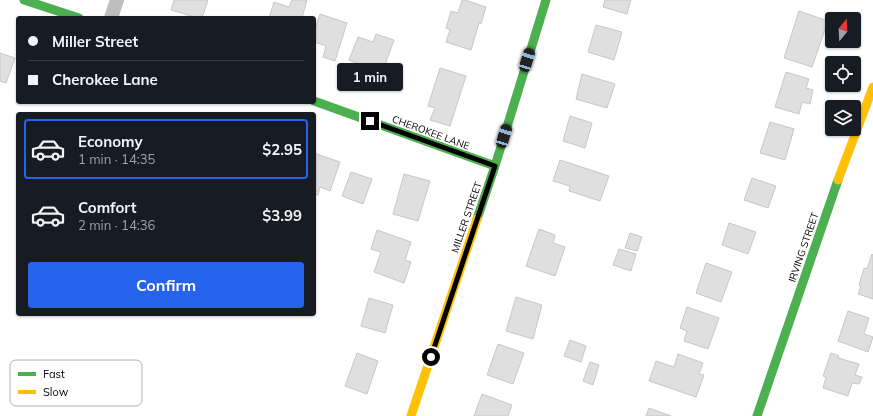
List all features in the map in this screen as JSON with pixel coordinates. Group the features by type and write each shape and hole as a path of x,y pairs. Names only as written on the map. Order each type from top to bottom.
{"street":[{"path":"24,0 73,16"},
{"path":"112,16 117,0"},
{"name":"MILLER STREET","path":"411,416 495,166 546,0"},
{"name":"IRVING STREET","path":"757,416 831,200 873,87"},
{"name":"CHEROKEE LANE","path":"316,102 495,166"}],"building":[{"path":"174,0 208,0 203,16 191,16 171,10"},
{"path":"292,0 307,0 303,16 270,16 274,2 289,7"},
{"path":"462,0 486,7 481,24 479,23 471,50 446,42 450,30 446,28 451,11 458,13"},
{"path":"605,0 631,0 627,14 603,7"},
{"path":"799,11 825,20 825,30 812,67 784,58"},
{"path":"320,14 347,23 335,61 323,57 326,46 316,43 316,27"},
{"path":"596,25 622,32 614,60 588,52"},
{"path":"376,34 394,40 382,73 349,60 358,37 373,42"},
{"path":"0,53 15,58 6,83 0,81"},
{"path":"440,68 466,76 450,126 430,120 435,108 428,106"},
{"path":"786,72 809,79 806,88 813,90 810,104 802,102 799,114 775,107"},
{"path":"582,74 615,84 607,108 576,99"},
{"path":"570,116 592,123 585,148 563,141"},
{"path":"770,122 794,129 785,160 760,153"},
{"path":"316,154 340,162 330,191 320,187 318,195 316,194"},
{"path":"560,160 609,176 600,201 569,191 570,186 553,181"},
{"path":"351,172 372,179 363,204 342,196"},
{"path":"404,174 430,181 418,221 393,214"},
{"path":"752,178 776,186 768,208 744,200"},
{"path":"729,223 756,232 748,254 722,245"},
{"path":"539,229 555,235 553,243 565,247 555,276 526,266"},
{"path":"377,230 411,242 405,260 411,262 404,283 374,272 381,252 371,249"},
{"path":"630,233 642,237 637,251 625,248"},
{"path":"619,249 636,254 631,271 613,265"},
{"path":"872,254 873,299 858,294 864,268 867,269"},
{"path":"706,263 732,272 721,302 696,293"},
{"path":"516,297 542,305 533,339 506,331"},
{"path":"369,298 393,305 385,333 361,326"},
{"path":"687,307 719,318 708,349 684,341 687,331 680,328"},
{"path":"848,311 869,318 864,334 873,337 868,352 838,341"},
{"path":"570,340 586,346 581,362 564,356"},
{"path":"498,344 524,353 513,384 487,375"},
{"path":"357,353 378,361 367,394 345,386"},
{"path":"831,353 839,356 838,358 859,364 855,375 862,377 859,384 852,383 848,396 823,388 826,377 823,376"},
{"path":"678,354 703,363 699,374 704,375 696,397 649,381 656,361 674,367"},
{"path":"590,362 599,365 593,385 583,381"},
{"path":"482,394 512,405 508,416 474,416"},
{"path":"649,408 671,416 646,416"}],"traffic: fast":[{"path":"24,0 73,16"},
{"path":"477,219 495,166 546,0"},
{"path":"316,102 495,166"},
{"path":"757,416 838,180"}],"traffic: slow":[{"path":"838,180 873,87"},
{"path":"411,416 477,219"}],"route":[{"path":"370,121 495,166 431,357"}]}
